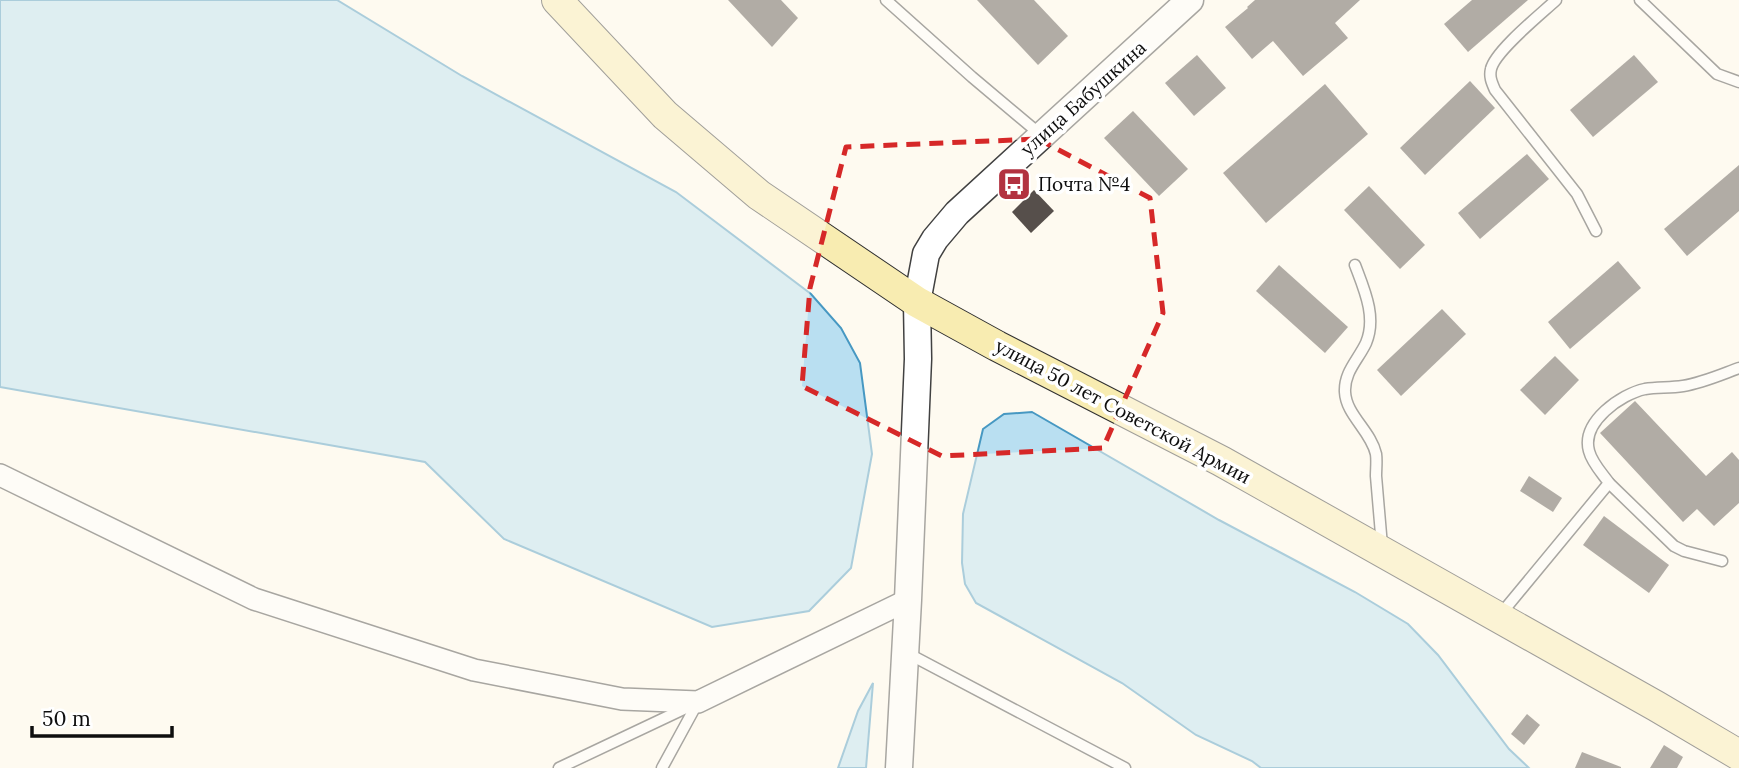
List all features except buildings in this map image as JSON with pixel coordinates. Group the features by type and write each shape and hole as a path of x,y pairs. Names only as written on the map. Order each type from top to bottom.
{"main road":[{"name":"улица 50 лет Советской Армии","path":"556,0 665,115 759,195 916,302 1221,461 1657,706 1739,755"}],"street":[{"name":"улица Бабушкина","path":"899,768 918,359 916,302 926,254 957,213 1190,0"},
{"path":"0,475 254,599 474,670 622,699 698,702 908,600"}],"lane":[{"path":"886,0 1041,135"},
{"path":"1556,0 1501,52 1492,65 1491,80 1495,90 1577,194 1596,231"},
{"path":"1640,0 1717,74 1739,82"},
{"path":"1355,265 1370,310 1370,325 1366,342 1349,371 1345,395 1370,438 1376,454 1382,551"},
{"path":"1722,561 1674,546 1609,483 1589,450 1588,436 1594,423 1614,403 1628,394 1644,389 1693,383 1739,368"},
{"path":"1498,617 1609,483"},
{"path":"905,652 1125,768"},
{"path":"559,768 698,702"},
{"path":"662,768 698,702"}],"highlighted area":[{"path":"1038,139 1150,198 1163,313 1103,448 942,456 802,386 810,288 846,147"}],"water":[{"path":"0,0 337,0 462,76 676,192 811,294 841,328 860,363 872,454 851,568 809,611 712,627 504,539 425,462 0,387"},
{"path":"1032,412 1219,520 1355,592 1408,624 1438,655 1509,749 1529,768 1261,768 1252,761 1196,735 1122,683 976,603 965,584 962,563 963,514 983,429 1004,414"},
{"path":"873,683 866,768 838,768 858,711"}],"place":[{"name":"Почта №4","path":"1014,184"}]}
